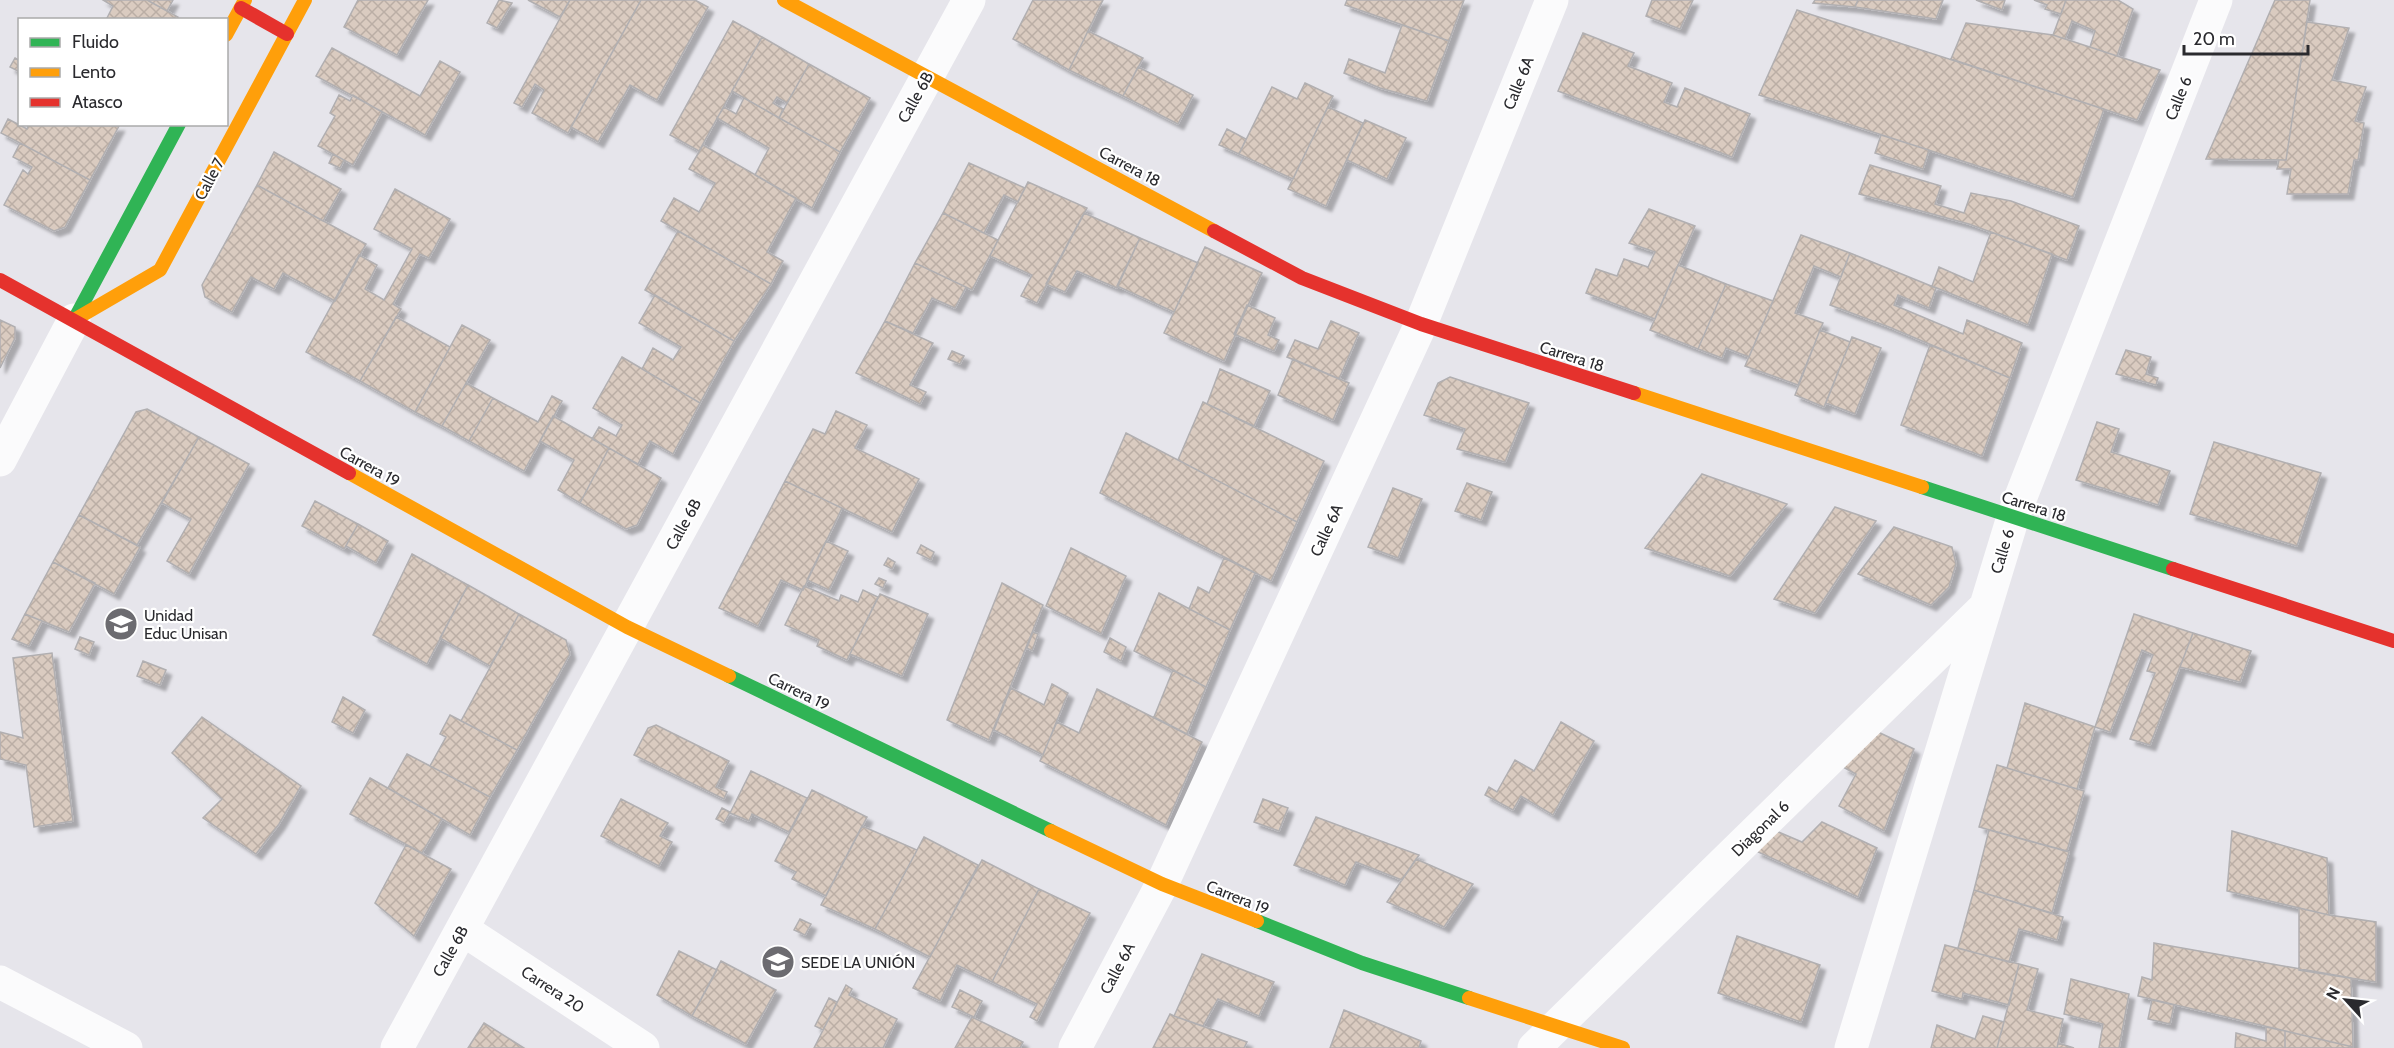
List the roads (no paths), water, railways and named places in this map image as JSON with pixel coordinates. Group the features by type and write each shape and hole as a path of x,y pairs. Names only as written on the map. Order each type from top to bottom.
{"street":[{"name":"Calle 7","path":"74,320 160,270 305,0"},
{"name":"Carrera 18","path":"784,0 1302,278 1420,324 2394,641"},
{"name":"Calle 6B","path":"397,1048 969,0"},
{"name":"Calle 6A","path":"1075,1048 1162,884 1420,324 1552,0"},
{"name":"Calle 6","path":"1851,1048 2013,517 2216,0"},
{"path":"228,31 243,4 287,34"},
{"path":"0,459 178,126"},
{"name":"Carrera 19","path":"0,280 627,627 1162,884 1545,1037 1623,1048"},
{"name":"Diagonal 6","path":"1545,1037 1986,607"},
{"name":"Carrera 20","path":"462,929 644,1048"},
{"path":"0,982 126,1048"}],"place":[{"name":"Unidad Educ Unisan","path":"121,624"},
{"name":"SEDE LA UNIÓN","path":"778,962"}]}
